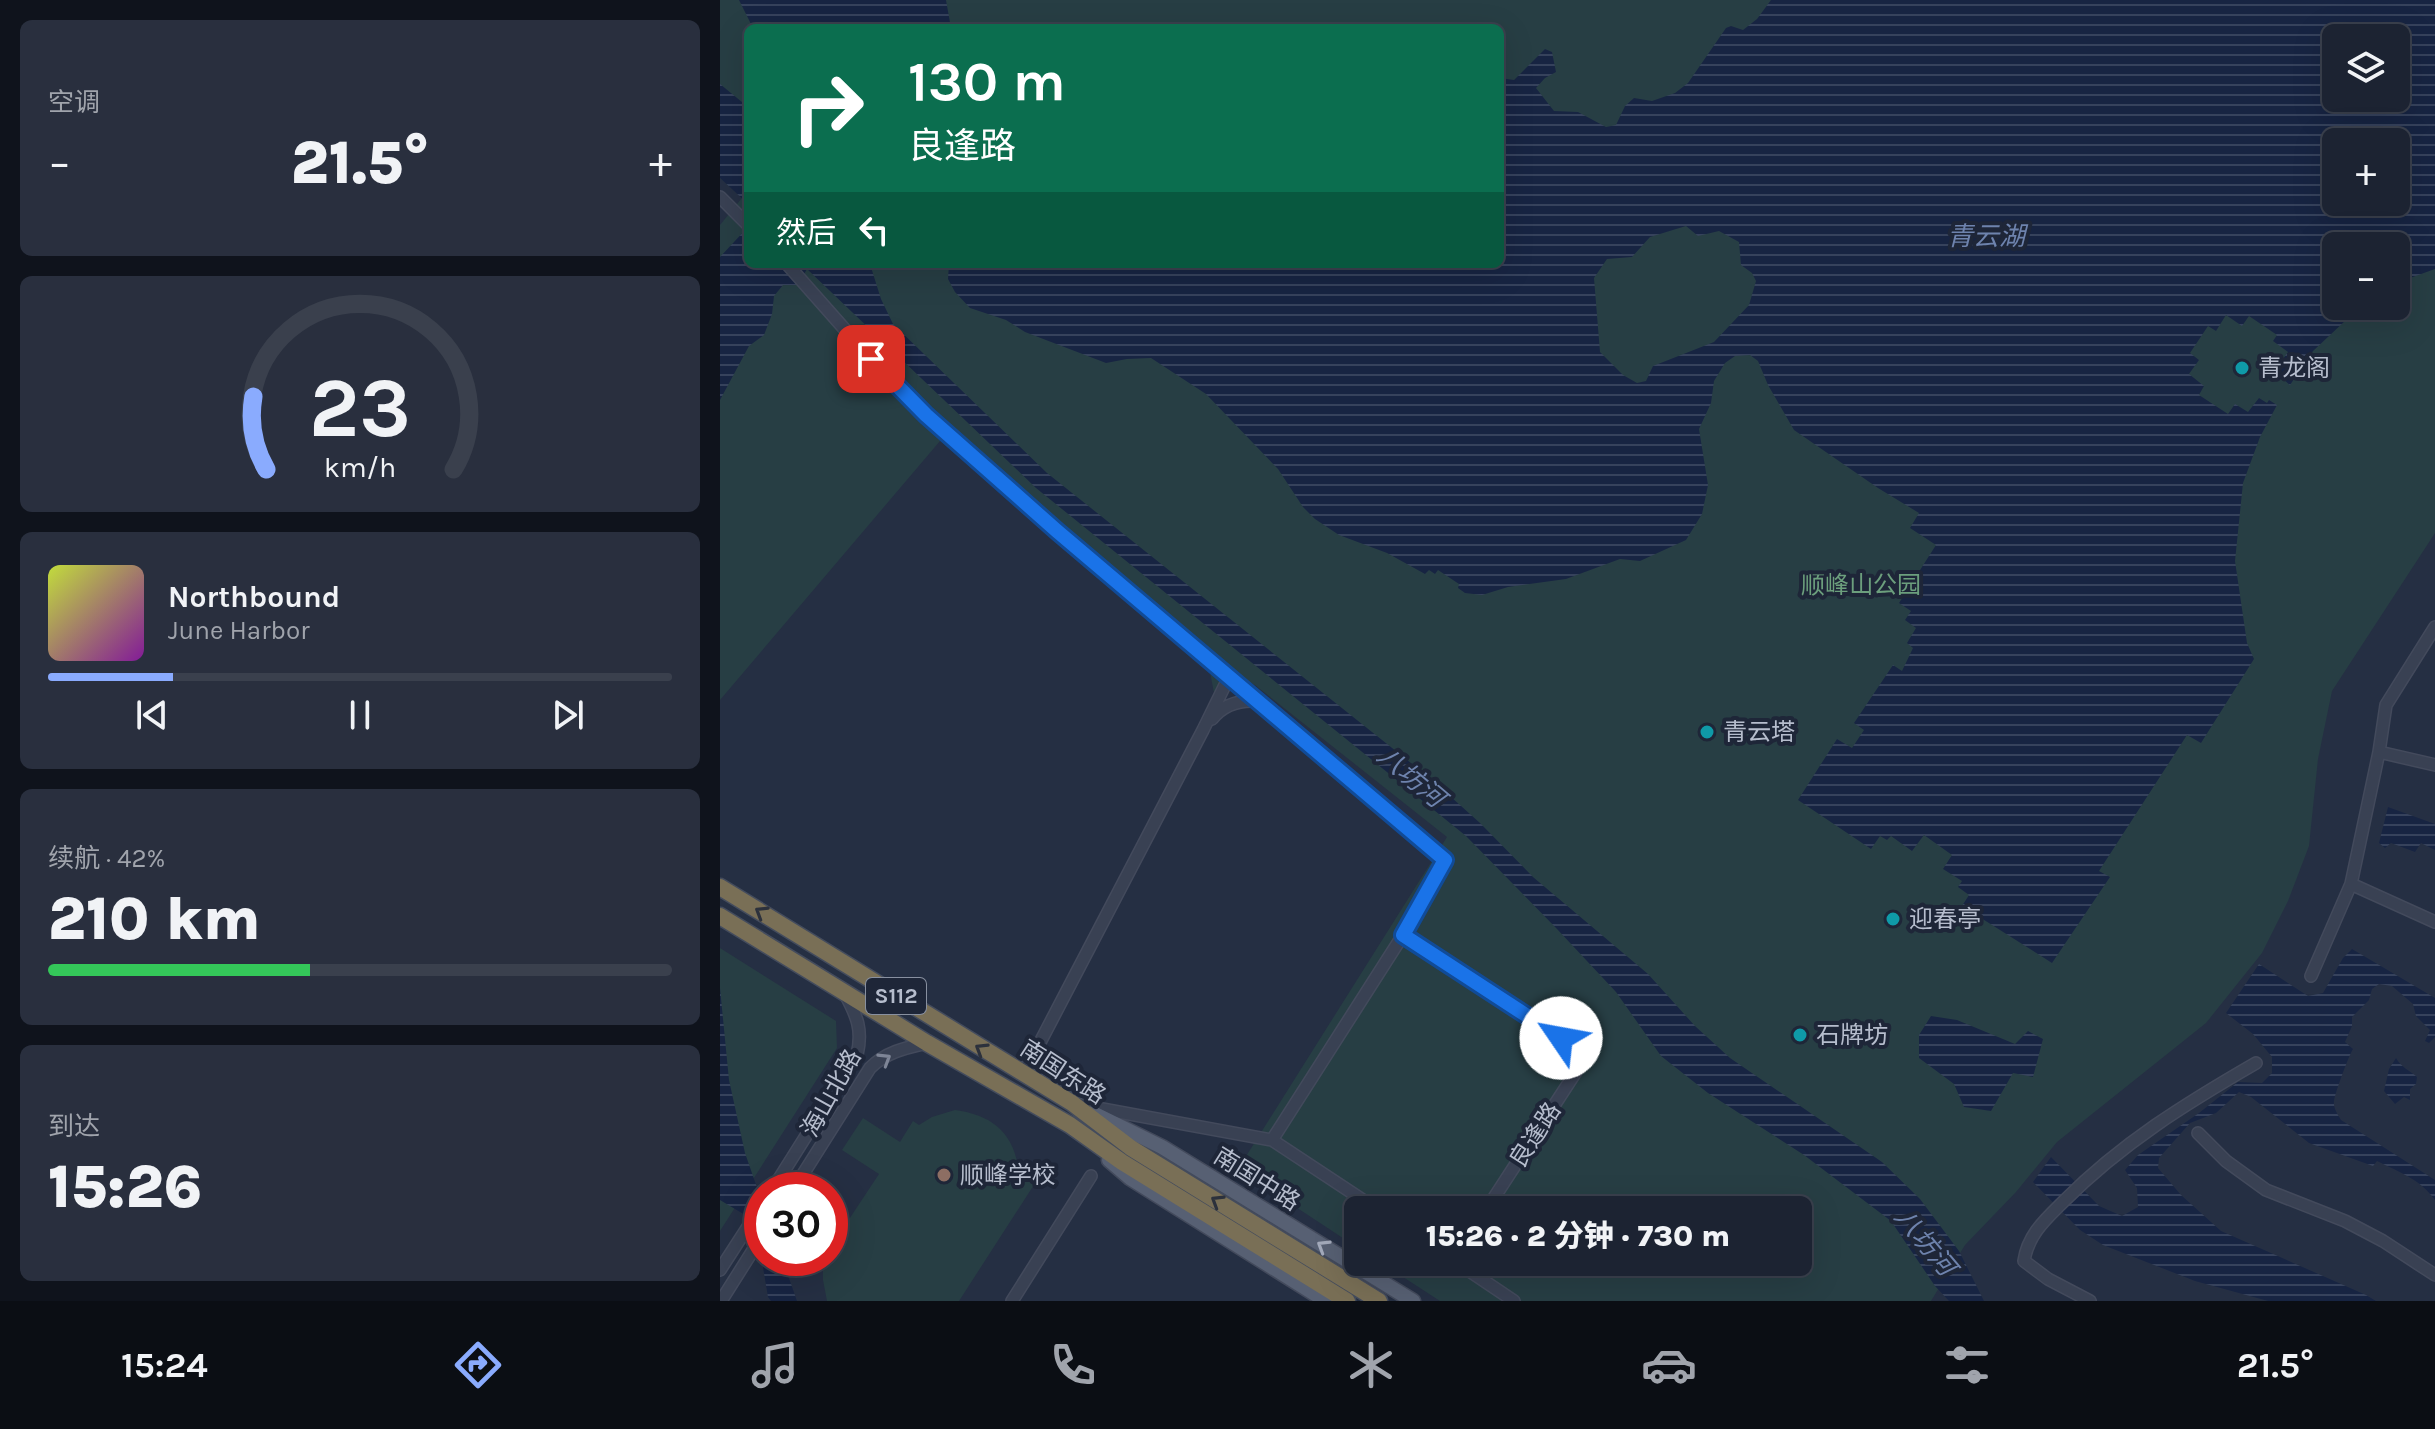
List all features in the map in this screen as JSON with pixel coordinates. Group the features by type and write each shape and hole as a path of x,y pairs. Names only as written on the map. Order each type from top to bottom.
{"highway":[{"name":"南国东路","path":"720,887 1072,1103 1131,1148 1379,1301"},
{"name":"南国东路","path":"720,916 927,1043 1070,1125 1122,1162 1347,1301"}],"main road":[{"name":"南国中路","path":"1072,1103 1162,1147 1413,1301"},
{"name":"S112","path":"1070,1125 1130,1178 1326,1301"}],"street":[{"path":"720,197 744,221"},
{"path":"791,268 871,359 926,415 1057,531 1445,860 1403,935 1272,1140"},
{"path":"2311,976 2351,884 2386,705 2435,627"},
{"path":"1023,1075 1229,677"},
{"path":"1203,730 1220,709 1243,700 1257,701"},
{"path":"2379,752 2435,765"},
{"path":"2351,884 2435,922"},
{"name":"良逢路","path":"1403,935 1587,1055 1495,1196"},
{"name":"海山北路","path":"784,1172 857,1055 861,1039 860,1024 843,990"},
{"name":"海山北路","path":"804,1172 870,1068 890,1053 927,1043"},
{"path":"2090,1301 2048,1279 2024,1261 2026,1247 2035,1230 2083,1182 2131,1141 2256,1063"},
{"path":"1072,1103 1272,1140 1357,1196"},
{"path":"2198,1133 2226,1161 2266,1190 2345,1221 2383,1241 2435,1275"},
{"path":"1012,1301 1091,1176"},
{"path":"720,1270 744,1232"},
{"path":"721,1301 744,1264"},
{"path":"1477,1276 1514,1301"}],"green space":[{"name":"顺峰山公园","path":"720,0 2435,0 2435,533 2332,691 2318,759 2309,846 2288,901 2262,953 2206,1023 2057,1142 2016,1192 1965,1245 1931,1301 1440,1301 1402,1276 1812,1276 1812,1196 1344,1196 1344,1239 1238,1169 1447,837 1255,685 1238,677 1214,693 1210,672 940,441 720,700 720,225 742,198 720,178"},
{"path":"720,948 836,1021 837,1048 758,1172 744,1172 744,1193 720,1231"},
{"path":"955,1110 988,1120 1010,1142 1018,1165 1039,1177 959,1301 827,1301 823,1276 848,1276 848,1221 879,1174 842,1150 863,1118 900,1142 913,1121 919,1125"}],"water":[{"path":"739,0 946,0 950,24 751,24"},
{"name":"青云湖","path":"1771,0 2435,0 2435,269 2410,278 2410,232 2322,232 2322,320 2346,320 2313,351 2290,385 2284,380 2286,375 2276,369 2288,352 2273,341 2277,335 2249,316 2242,326 2226,315 2216,331 2208,326 2190,353 2199,360 2189,374 2204,386 2199,395 2228,414 2235,404 2248,412 2259,398 2277,405 2260,437 2243,483 2235,561 2247,643 2254,659 2201,743 2187,735 2099,871 2110,877 2052,963 1962,906 1969,895 1958,887 1962,881 1943,869 1952,855 1924,835 1912,851 1891,836 1887,840 1880,836 1871,849 1798,800 1837,739 1852,748 1864,730 1854,723 1893,665 1902,671 1913,648 1907,643 1916,628 1905,620 1911,611 1899,603 1936,545 1910,528 1919,513 1794,430 1758,361 1750,355 1735,356 1725,363 1714,381 1711,403 1699,429 1708,485 1702,514 1686,540 1640,561 1620,559 1566,579 1508,587 1482,595 1465,593 1458,588 1459,584 1438,570 1435,574 1429,570 1425,574 1387,553 1339,535 1315,519 1303,507 1278,469 1206,394 1151,358 1106,363 1025,332 1006,320 970,308 948,279 949,268 1504,268 1504,79 1514,80 1545,49 1552,52 1556,72 1536,88 1554,111 1578,112 1606,127 1616,125 1625,106 1634,98 1652,101 1675,93 1688,83 1726,28 1731,26 1743,30 1757,19","holes":["1686,226 1698,236 1719,231 1739,242 1741,265 1752,273 1756,281 1749,305 1714,342 1653,366 1646,381 1637,383 1623,375 1600,352 1594,278 1607,259 1632,257 1650,237"]},
{"path":"720,84 744,104 744,200 720,178"},
{"name":"八坊河","path":"744,231 744,268 871,268 893,324 1047,473 1431,779 1533,877 1648,974 1695,1026 1730,1058 1882,1162 1920,1199 1959,1251 1984,1301 1949,1301 1935,1286 1891,1221 1804,1155 1708,1093 1661,1056 1616,992 1466,836 1036,488 807,269 798,285 783,285 774,296 772,314 764,335 749,346 720,400 720,257"},
{"path":"2388,807 2435,824 2435,850 2421,843 2415,852 2391,843 2385,848 2379,843"},
{"path":"2352,949 2435,998 2435,1037 2429,1043 2425,1041 2430,1030 2416,1016 2413,1004 2392,986 2379,984 2372,989 2369,1000 2352,1017 2352,1026 2345,1042 2353,1049 2337,1090 2335,1109 2341,1120 2435,1180 2435,1200 2416,1181 2377,1161 2373,1166 2309,1143 2251,1097 2239,1092 2216,1113 2190,1123 2159,1158 2158,1168 2181,1195 2221,1231 2376,1301 2268,1301 2195,1281 2103,1245 2080,1230 2033,1182 2051,1157 2099,1206 2122,1216 2138,1207 2137,1188 2125,1170 2138,1155 2238,1082 2262,1083 2272,1073 2272,1057 2253,1034 2226,1013 2259,964 2308,996 2323,993 2343,958"},
{"path":"720,988 729,1080 752,1172 744,1172 744,1214 720,1200"},
{"path":"1931,1016 1957,1020 2015,1044 2028,1031 2043,1039 2033,1077 2013,1073 1991,1111 1964,1107 1954,1084 1919,1058 1919,1035"},
{"path":"2396,1058 2417,1077 2416,1084 2410,1089 2410,1100 2404,1097 2395,1104 2384,1091 2389,1069"},
{"path":"764,1276 788,1276 797,1301 771,1301"}],"place":[{"name":"青龙阁","path":"2242,368"},
{"name":"青云塔","path":"1707,732"},
{"name":"迎春亭","path":"1893,919"},
{"name":"石牌坊","path":"1800,1035"},
{"name":"顺峰学校","path":"944,1175"}],"route":[{"path":"871,359 926,415 1057,531 1445,860 1403,935 1561,1038"}]}
